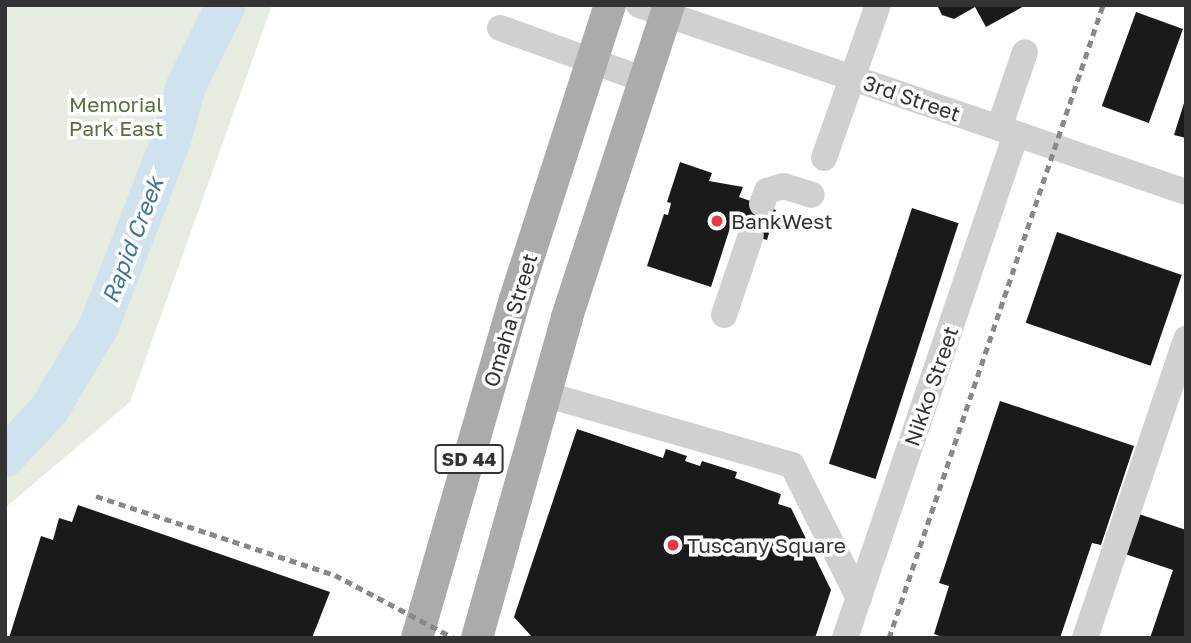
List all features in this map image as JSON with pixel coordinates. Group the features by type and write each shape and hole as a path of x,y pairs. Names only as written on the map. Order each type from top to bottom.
{"main road":[{"name":"Omaha Street","path":"417,638 515,299 610,5"},
{"name":"SD 44","path":"477,638 544,394 645,80 658,8"}],"street":[{"path":"824,158 878,5"},
{"name":"3rd Street","path":"658,8 851,78 1186,191"},
{"path":"500,28 645,80"},
{"name":"Nikko Street","path":"845,638 1008,131 1025,52"},
{"path":"762,204 767,191 783,186 812,195"},
{"path":"724,315 751,235"},
{"path":"1085,638 1186,339"},
{"path":"544,394 609,409 792,465 859,598"}],"green space":[{"name":"Memorial Park East","path":"5,5 272,5 130,402 5,508"}],"building":[{"path":"937,5 1026,5 986,27 975,7 954,19 942,15"},
{"path":"1136,12 1183,29 1149,123 1102,106"},
{"path":"1186,100 1186,138 1174,135"},
{"name":"BankWest","path":"680,162 712,173 709,181 743,187 739,197 776,210 767,240 730,228 711,287 647,266 664,214 668,215 671,203 667,202"},
{"name":"Tuscany Square","path":"912,208 959,223 875,479 829,464"},
{"path":"1057,232 1182,275 1151,366 1026,323"},
{"path":"1000,401 1134,446 1101,545 1092,543 1060,638 946,638 934,634 949,586 939,583"},
{"name":"Tuscany Square","path":"577,429 663,458 666,449 687,456 685,461 700,466 702,461 737,472 735,478 781,494 778,504 791,508 831,590 815,638 533,638 514,617"},
{"path":"78,505 330,592 312,638 9,638 41,536 53,540 59,518 72,522"},
{"path":"1133,512 1186,530 1186,638 1150,638 1173,570 1119,552"}],"waterway":[{"name":"Rapid Creek","path":"5,457 49,410 99,326 171,140 186,86 226,5"}],"railway":[{"path":"889,638 1103,5"},
{"path":"96,496 335,575 454,638"}],"place":[{"name":"BankWest","path":"717,221"},
{"name":"Tuscany Square","path":"673,545"}]}
